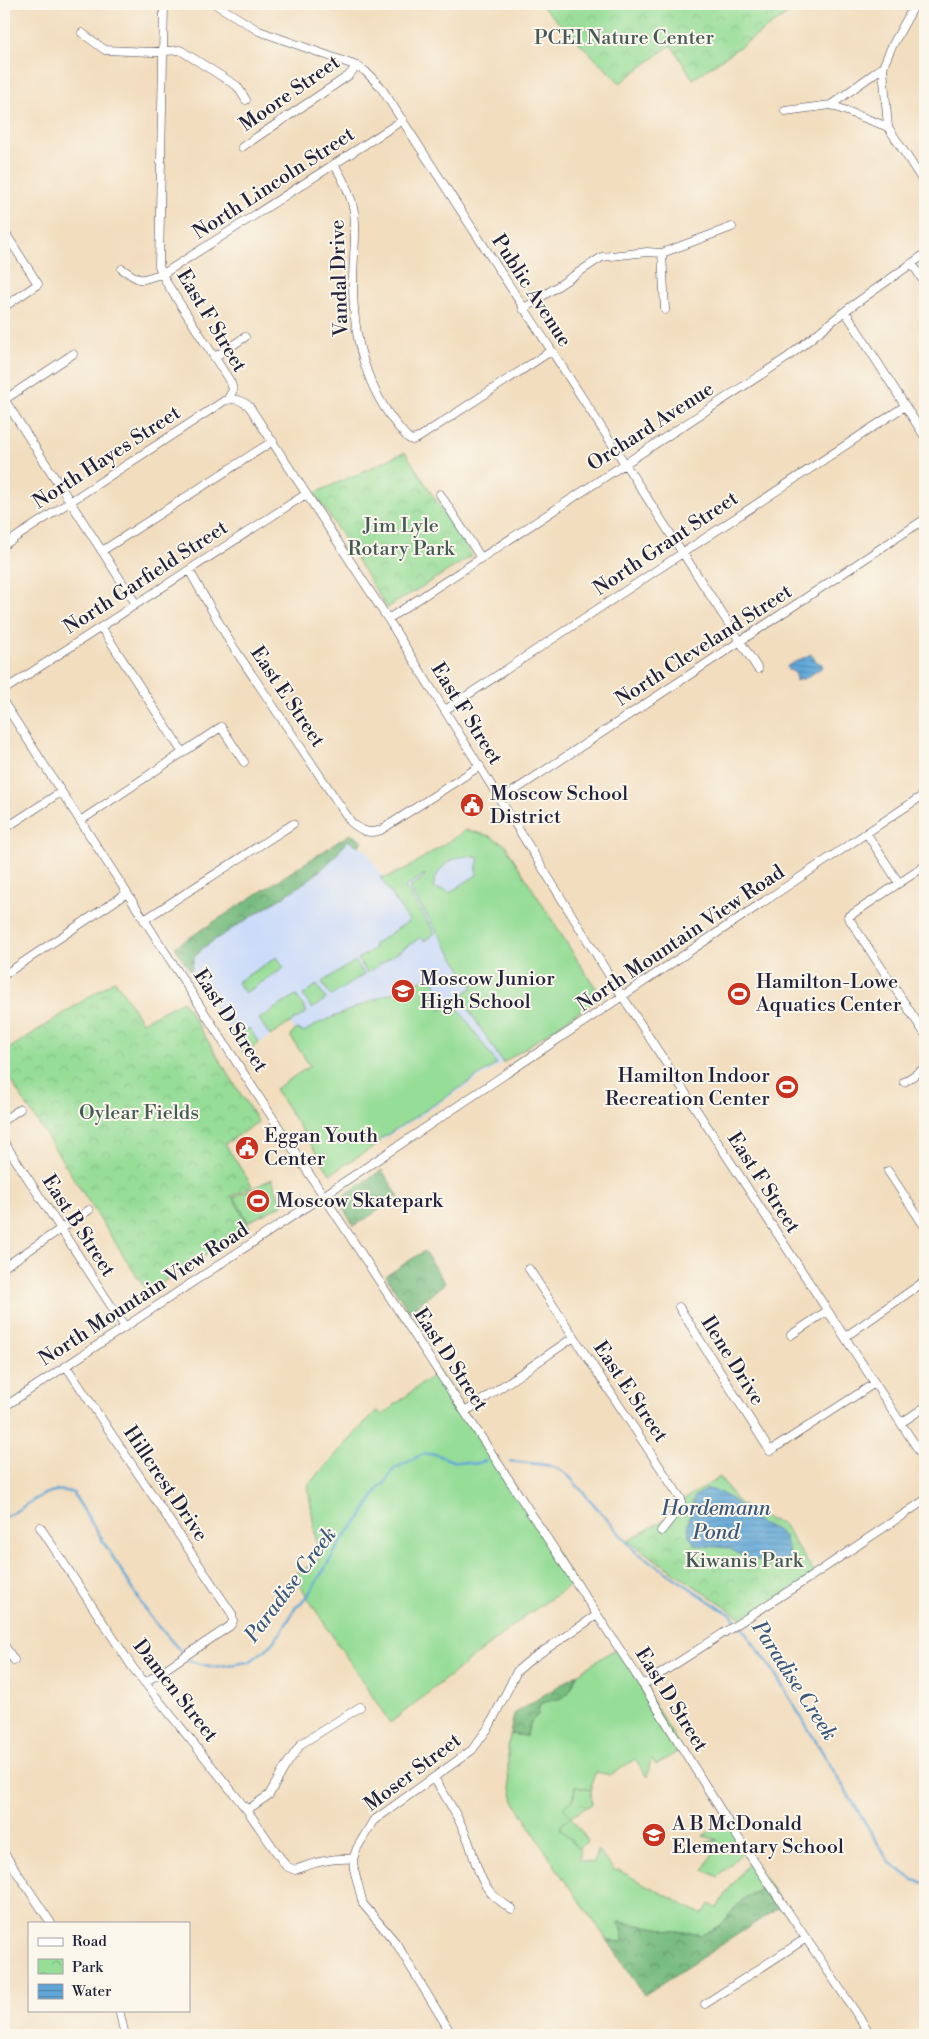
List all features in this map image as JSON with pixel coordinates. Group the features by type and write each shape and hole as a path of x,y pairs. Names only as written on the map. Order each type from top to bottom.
{"street":[{"name":"East F Street","path":"164,4 160,266 163,274 231,383 233,390 228,399 242,401 249,406 272,441 388,619 623,997 925,1460"},
{"name":"Public Avenue","path":"214,4 259,30 357,66 380,86 758,669"},
{"path":"914,6 896,35 884,67 888,127 925,184"},
{"path":"82,33 105,50 152,52 180,50 237,86 246,100"},
{"name":"Moore Street","path":"242,147 348,76 357,66"},
{"path":"785,111 831,105 884,67"},
{"path":"831,105 888,127"},
{"name":"North Lincoln Street","path":"122,269 139,280 163,274 403,120"},
{"name":"Vandal Drive","path":"334,164 347,187 355,213 353,284 356,334 369,379 385,411 408,438 412,440 418,438 551,351"},
{"path":"524,309 602,257 647,252 662,254 732,227"},
{"path":"4,231 38,284 4,307"},
{"path":"662,254 665,310"},
{"name":"Orchard Avenue","path":"388,619 788,357 845,311 925,254"},
{"path":"912,263 925,284"},
{"path":"845,311 925,437"},
{"path":"215,357 245,337"},
{"path":"73,354 4,399 136,604"},
{"name":"North Hayes Street","path":"4,545 228,399"},
{"name":"North Grant Street","path":"445,710 905,406"},
{"path":"102,551 272,441"},
{"name":"North Garfield Street","path":"4,690 306,494"},
{"path":"440,494 482,558"},
{"name":"North Cleveland Street","path":"500,800 925,519"},
{"name":"East E Street","path":"189,570 230,642 351,822 358,829 368,832 381,830 480,766"},
{"path":"101,627 183,753"},
{"name":"East D Street","path":"4,703 643,1685 735,1833 871,2035"},
{"path":"80,821 221,727 244,762"},
{"path":"4,829 61,792"},
{"name":"North Mountain View Road","path":"4,1407 623,997 925,794"},
{"path":"144,920 293,824"},
{"path":"867,834 899,883"},
{"path":"925,866 848,917 925,1034"},
{"path":"4,975 127,893"},
{"path":"904,1082 925,1068"},
{"path":"4,1120 20,1109"},
{"name":"East B Street","path":"4,1142 125,1327"},
{"path":"888,1171 925,1227"},
{"path":"4,1267 89,1210"},
{"name":"East E Street","path":"530,1270 681,1499 681,1506 661,1531"},
{"path":"845,1337 925,1281"},
{"name":"Ilene Drive","path":"679,1307 770,1450 874,1383"},
{"path":"791,1335 827,1310"},
{"path":"465,1412 574,1337"},
{"name":"Hillcrest Drive","path":"66,1366 232,1614 234,1621 230,1626 146,1682"},
{"path":"901,1423 925,1407"},
{"path":"643,1685 925,1500"},
{"name":"Damen Street","path":"40,1527 133,1668 247,1810 283,1862 291,1870 295,1870 329,1859 353,1859"},
{"name":"Moser Street","path":"353,1859 361,1839 373,1821 472,1750 480,1741 517,1671 530,1660 597,1615"},
{"path":"4,1646 14,1660"},
{"path":"247,1810 269,1794 301,1744 360,1707"},
{"path":"434,1778 459,1821 480,1878 490,1892 512,1910"},
{"path":"4,1853 49,1922"},
{"path":"353,1859 363,1904 396,1943 452,2035"},
{"path":"705,2004 806,1939"},
{"path":"119,2012 125,2035"}],"shaded area":[{"name":"Moscow Junior High School","path":"466,830 490,836 507,846 583,969 596,988 605,994 503,1063 365,1151 291,1037 295,1030 290,1023 244,1053 202,987 195,981 175,947 350,834 362,840 359,846 365,849 383,876 388,877 409,867"}],"green space":[{"name":"PCEI Nature Center","path":"540,4 802,4 693,79 671,45 620,83"},
{"name":"Jim Lyle Rotary Park","path":"405,452 472,556 387,608 315,493"},
{"path":"466,830 490,836 507,846 583,969 596,988 605,994 503,1063 460,996 473,987 409,888 423,878 425,874 405,887 435,933 424,941 421,937 367,973 358,959 375,948 373,945 409,921 380,877 388,877 409,867","holes":["469,856 479,858 476,871 478,874 449,893 446,890 433,888 437,875 450,861"]},
{"path":"350,834 362,840 359,846 347,840 340,851 311,878 204,947 194,958 191,972 175,947"},
{"path":"277,957 284,968 245,993 237,982"},
{"path":"355,961 364,974 331,996 322,982"},
{"path":"424,979 430,979 436,984 441,1009 453,1001 497,1064 379,1140 380,1143 330,1174 275,1089 310,1066 291,1037 292,1033 298,1029 304,1032 319,1023"},
{"name":"Oylear Fields","path":"115,980 142,1022 183,1001 258,1122 225,1144 252,1186 232,1196 250,1227 147,1292 4,1070 4,1052"},
{"path":"317,985 326,999 312,1009 303,995"},
{"path":"296,995 307,1012 270,1036 259,1019"},
{"path":"235,1024 242,1033 249,1028 259,1043 244,1053 228,1028"},
{"path":"382,1170 399,1197 354,1226 341,1205 341,1197"},
{"name":"Moscow Skatepark","path":"272,1179 282,1205 248,1222 234,1197"},
{"path":"424,1251 445,1283 409,1312 386,1276"},
{"path":"438,1371 575,1582 524,1617 390,1723 307,1597 295,1574 319,1561 308,1485 377,1410 382,1415"},
{"name":"Kiwanis Park","path":"720,1477 735,1499 742,1505 764,1518 782,1523 815,1574 743,1619 628,1541 677,1512 682,1501"},
{"path":"618,1647 682,1749 656,1765 651,1758 647,1777 635,1759 611,1775 596,1772 591,1783 591,1790 575,1787 571,1817 561,1826 561,1829 581,1851 579,1860 594,1863 597,1850 615,1871 618,1870 701,1914 709,1904 717,1908 725,1894 752,1859 769,1884 742,1900 721,1925 702,1935 620,1922 624,1942 608,1941 558,1871 514,1801 508,1774 510,1734 526,1736 531,1722 538,1715 539,1706 547,1700 570,1691 577,1674"},
{"path":"577,1674 570,1690 565,1696 539,1706 538,1715 531,1722 526,1736 510,1734 514,1714"},
{"path":"575,1787 591,1790 592,1804 571,1817 563,1807 574,1799"},
{"path":"571,1817 588,1841 578,1848 561,1829 562,1824"},
{"path":"727,1819 746,1849 718,1877 704,1870 715,1849 704,1843 718,1840 703,1836"},
{"path":"769,1884 783,1905 644,1995 608,1941 624,1942 619,1922 702,1935 721,1925 742,1900"}],"water":[{"path":"811,654 823,667 806,678 796,681 796,674 788,670 787,666"},
{"name":"Hordemann Pond","path":"707,1489 730,1498 762,1525 777,1530 786,1543 789,1552 788,1559 776,1564 769,1564 741,1555 728,1548 696,1545 689,1537 688,1524 694,1497"}],"waterway":[{"name":"Paradise Creek","path":"4,1517 37,1498 54,1491 73,1493 149,1615 189,1661 214,1667 249,1662 268,1648 282,1631 296,1607 307,1597 346,1534 361,1518 380,1486 384,1484 394,1469 423,1454 435,1454 453,1461 475,1464 485,1461"},
{"name":"Paradise Creek","path":"510,1461 547,1465 567,1474 635,1551 731,1614 769,1664 889,1862 913,1880 925,1883"}],"place":[{"name":"Moscow School District","path":"472,805"},
{"name":"Moscow Junior High School","path":"403,991"},
{"name":"Hamilton-Lowe Aquatics Center","path":"739,994"},
{"name":"Hamilton Indoor Recreation Center","path":"787,1087"},
{"name":"Eggan Youth Center","path":"247,1148"},
{"name":"Moscow Skatepark","path":"258,1201"},
{"name":"A B McDonald Elementary School","path":"654,1835"}]}
